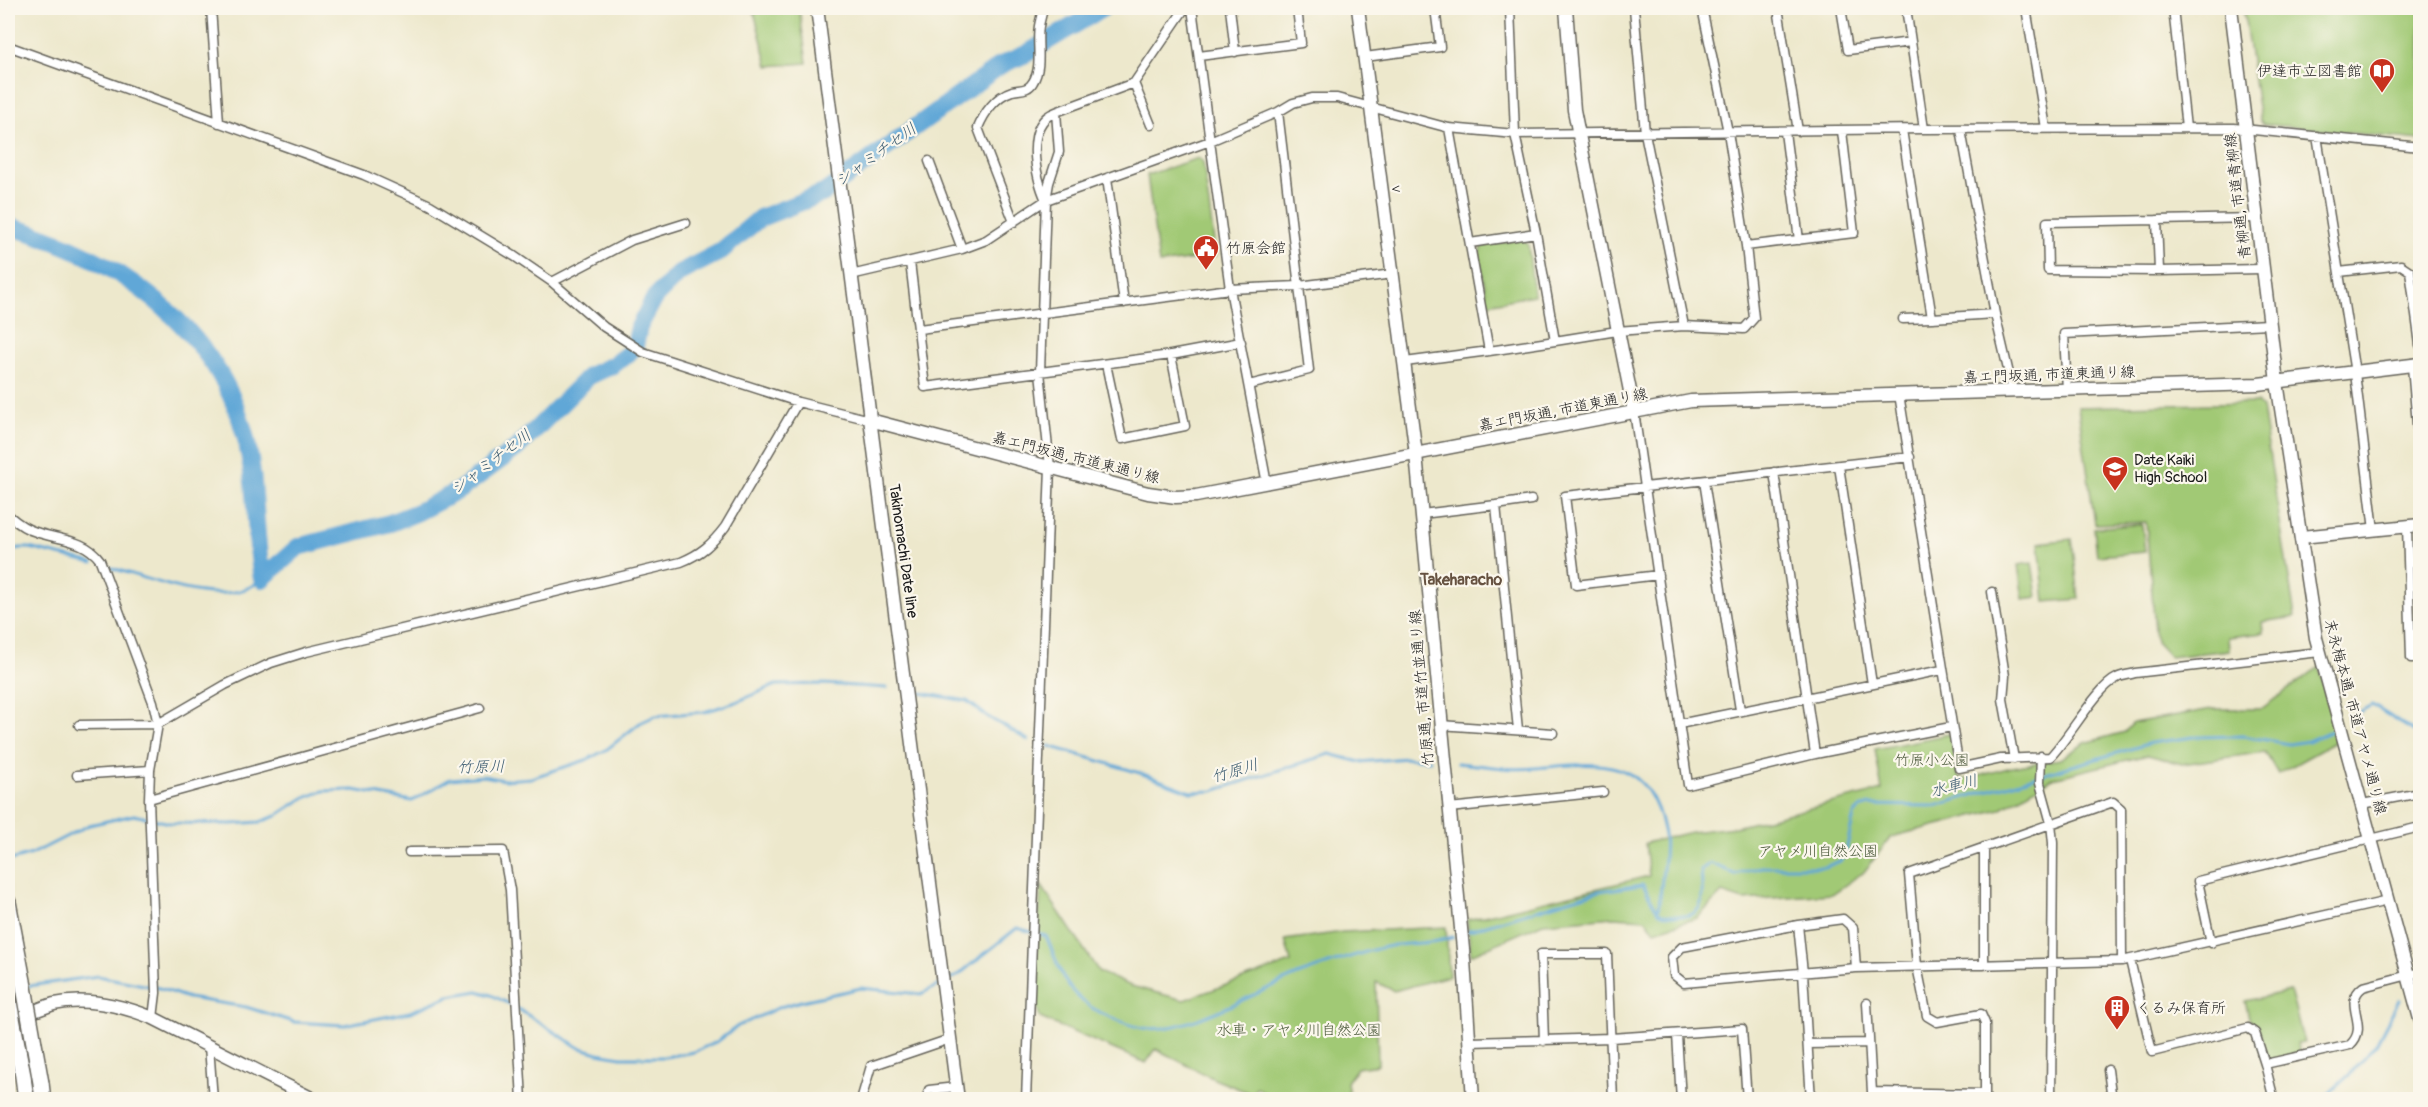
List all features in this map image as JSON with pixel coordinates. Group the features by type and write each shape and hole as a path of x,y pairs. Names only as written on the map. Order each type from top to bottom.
{"highway":[{"path":"8,903 43,1100"},
{"path":"8,997 26,1100"}],"street":[{"path":"211,8 219,123"},
{"name":"Takinomachi Date line","path":"817,8 957,1093"},
{"path":"1014,222 978,128 987,109 1012,91 1022,91 1032,84 1038,67 1039,27 1043,8"},
{"path":"1046,201 1037,181 1035,152 1037,137 1048,114 1134,83 1185,8"},
{"path":"1191,8 1230,290 1267,484"},
{"path":"1230,8 1235,52"},
{"path":"1199,56 1301,43 1297,8"},
{"path":"1358,8 1372,108"},
{"path":"1365,57 1440,46 1435,8"},
{"path":"1510,8 1515,134 1556,341"},
{"path":"1566,8 1574,110 1634,411 1688,785 1815,754 1951,728"},
{"path":"1634,8 1645,133 1684,326"},
{"path":"1405,362 1617,331 1684,326 1744,329 1754,318 1746,246 1728,132 1702,8"},
{"path":"1778,8 1798,131"},
{"path":"1841,8 1848,50 1911,42"},
{"path":"1906,8 1924,129"},
{"path":"2026,8 2046,128"},
{"path":"2173,8 2186,128"},
{"name":"青柳通, 市道青柳線","path":"2231,8 2261,269 2277,382"},
{"path":"8,46 392,186 465,225 552,282 604,327 643,352 798,402 870,420"},
{"path":"1134,83 1151,125"},
{"path":"851,275 962,249 986,240 1046,201 1210,141 1278,112 1293,103 1312,98 1337,98 1449,128 1515,134 2186,128 2246,129 2421,147"},
{"name":"ｖ","path":"1372,108 1393,274"},
{"path":"1026,1100 1050,467 1040,372 1041,314 1046,201 1059,152 1056,112"},
{"path":"1249,385 1309,370 1278,112"},
{"path":"1449,128 1489,351"},
{"path":"1902,130 1932,318"},
{"path":"1961,130 1995,314 2013,391"},
{"path":"1746,246 1854,233 1842,131"},
{"path":"1785,132 1799,240"},
{"path":"2317,136 2355,373 2374,530"},
{"path":"929,161 962,249"},
{"path":"1107,178 1124,303"},
{"path":"2256,218 2047,222 2048,270 2261,269"},
{"path":"2157,220 2159,270"},
{"path":"552,282 632,240 686,223"},
{"path":"1470,243 1536,233"},
{"path":"910,262 925,387 1171,355 1241,342"},
{"path":"2339,272 2401,265 2410,271 2421,345"},
{"path":"919,330 1230,290 1299,286 1393,274"},
{"name":"竹原通, 市道竹並通り線","path":"1393,274 1422,514 1470,1042 1473,1100"},
{"path":"1903,320 1995,314"},
{"path":"2067,390 2064,334 2269,324"},
{"path":"1106,364 1122,439 1185,426 1171,355"},
{"path":"2416,365 2421,460"},
{"name":"嘉エ門坂通, 市道東通り線","path":"870,420 1148,493 1176,497 1196,496 1267,484 1691,401 2277,382 2416,365"},
{"name":"末永梅本通, 市道アヤメ通り線","path":"2277,382 2320,652 2388,901 2414,974 2421,1019"},
{"path":"1899,394 1959,768 2001,759 2050,757 2063,744 2105,686 2116,678 2135,673 2320,652"},
{"path":"79,725 158,724 225,685 271,663 306,652 681,562 699,555 712,544 724,527 798,402"},
{"path":"1658,575 1576,585 1565,496 1910,457"},
{"path":"1839,466 1872,684"},
{"path":"1774,472 1815,754"},
{"path":"1704,481 1740,710"},
{"path":"1422,514 1531,500"},
{"path":"1496,505 1518,730"},
{"path":"8,515 34,532 82,545 93,551 100,560 153,702 158,724 150,770 149,799 156,993 153,1018"},
{"path":"2301,537 2421,525"},
{"path":"2407,526 2410,658 2421,658"},
{"path":"1992,592 2005,676 2003,699 2014,759"},
{"path":"1679,724 1942,670"},
{"path":"149,799 480,708"},
{"path":"1440,725 1553,733"},
{"path":"2041,756 2040,779 2051,823 2051,1100"},
{"path":"77,775 150,770"},
{"path":"1449,808 1603,792"},
{"path":"2362,804 2421,793"},
{"path":"1867,1004 1872,1096 1984,1097 1985,1023 1981,1014 1937,1022 1927,1016 1917,966 1909,874 2113,802 2121,809 2126,961 2152,1052 2248,1028 2255,1033 2274,1100"},
{"path":"2211,943 2198,880 2421,827"},
{"path":"1984,848 1984,965"},
{"path":"410,852 503,851 511,900 522,1100"},
{"path":"1856,968 1853,928 1843,919 1797,925 1682,947 1672,957 1674,975 1684,983 1856,968 2126,961 2388,901"},
{"path":"1797,925 1803,973 1811,1100"},
{"path":"1544,1041 1541,954 1607,954 1613,1100"},
{"path":"2265,1064 2350,1045 2357,1039 2359,1032 2354,998 2356,992 2363,987 2414,974"},
{"path":"8,1021 54,1004 80,1002 128,1008 153,1018 315,1100"},
{"path":"1470,1042 1677,1035 1742,1029 1747,1100"},
{"path":"1677,1035 1681,1100"},
{"path":"861,1100 871,1066 950,1039"},
{"path":"1808,1044 1869,1042"},
{"path":"208,1046 213,1100"},
{"path":"2108,1070 2112,1100"},
{"path":"927,1100 929,1090 957,1093"}],"green space":[{"path":"753,8 799,8 807,63 768,66"},
{"path":"2243,8 2420,8 2420,140 2263,124 2260,120"},
{"path":"1198,158 1203,162 1216,256 1159,264 1147,175"},
{"path":"1523,239 1528,244 1534,295 1488,304 1479,254 1482,246"},
{"path":"2257,403 2262,408 2295,617 2262,622 2263,633 2228,637 2229,650 2170,657 2156,642 2146,522 2095,524 2078,407"},
{"path":"2142,524 2145,552 2097,556 2094,528"},
{"path":"2072,539 2079,599 2045,602 2039,543"},
{"path":"2032,563 2037,597 2023,599 2018,565"},
{"name":"アヤメ川自然公園","path":"2319,667 2337,741 2278,774 2265,752 2182,764 2148,755 2053,778 2000,809 1891,837 1864,872 1832,894 1743,900 1722,893 1697,918 1655,931 1645,919 1614,917 1543,923 1471,955 1467,920 1649,876 1645,843 1691,832 1735,827 1882,790 1875,749 1950,734 1959,779 1967,779 2012,767 2060,759 2085,743 2125,732 2133,723 2212,709 2261,709"},
{"name":"水車・アヤメ川自然公園","path":"1041,885 1099,972 1131,986 1184,1000 1291,962 1285,940 1343,932 1446,927 1449,976 1394,991 1376,982 1378,1065 1357,1068 1347,1082 1349,1096 1346,1099 1272,1099 1257,1087 1252,1094 1214,1079 1156,1049 1146,1063 1040,1018 1034,997"},
{"path":"2290,991 2304,1042 2297,1043 2300,1053 2271,1060 2267,1057 2258,1027 2250,1022 2245,1001"}],"waterway":[{"name":"シャミチセ川","path":"262,579 298,547 390,523 418,512 458,491 517,448 589,376 613,365 629,353 635,346 639,327 655,297 679,273 720,252 760,218 824,193 1001,65 1026,54 1103,8"},
{"name":"シャミチセ川","path":"8,226 86,255 122,276 156,301 187,330 212,362 232,399 250,456 262,579"},
{"path":"8,552 19,548 29,548 93,563"},
{"path":"112,568 168,585 209,593 229,593 247,588 262,579"},
{"name":"竹原川","path":"8,861 32,854 89,825 134,815 170,823 260,822 276,816 302,799 323,791 354,790 412,801 450,779 484,776 504,780 531,778 586,760 606,750 640,723 655,716 704,712 736,702 776,685 824,684 886,688"},
{"name":"竹原川","path":"921,693 967,701 988,717 1028,740"},
{"name":"水車川","path":"2353,715 2372,705 2420,735"},
{"name":"水車川","path":"1658,912 1682,916 1696,911 1702,900 1701,870 1710,863 1735,874 1761,867 1825,867 1840,861 1845,855 1854,815 1860,808 1870,805 1935,806 2151,743 2194,737 2243,736 2289,744 2308,741 2331,731"},
{"name":"竹原川","path":"1049,746 1140,773 1191,792 1213,791 1330,754 1360,762 1407,758 1430,760"},
{"name":"竹原川","path":"1457,763 1516,769 1600,765 1634,776 1647,789 1657,808 1664,834 1664,861 1658,912"},
{"path":"1467,931 1599,891 1643,885 1657,910"},
{"path":"947,981 957,976 1017,928 1046,936 1066,982 1074,993 1090,1006 1130,1025 1161,1028 1203,1017 1288,979 1355,955 1385,947 1453,937"},
{"path":"29,986 98,976 159,988 188,998 246,1007 294,1022 344,1025 410,1012 449,996 478,991 512,1005 578,1047 621,1057 665,1057 694,1052 718,1041 738,1026 780,1007 801,1001 861,988 921,994 939,985"},
{"path":"2322,1100 2350,1074 2376,1044 2399,1000"}],"place":[{"name":"伊達市立図書館","path":"2382,94"},
{"name":"竹原会館","path":"1206,271"},
{"name":"Date Kaiki High School","path":"2115,492"},
{"name":"くるみ保育所","path":"2117,1031"}],"district":[{"name":"Takeharacho","path":"1461,580"}],"park label":[{"name":"竹原小公園","path":"1932,760"}]}
